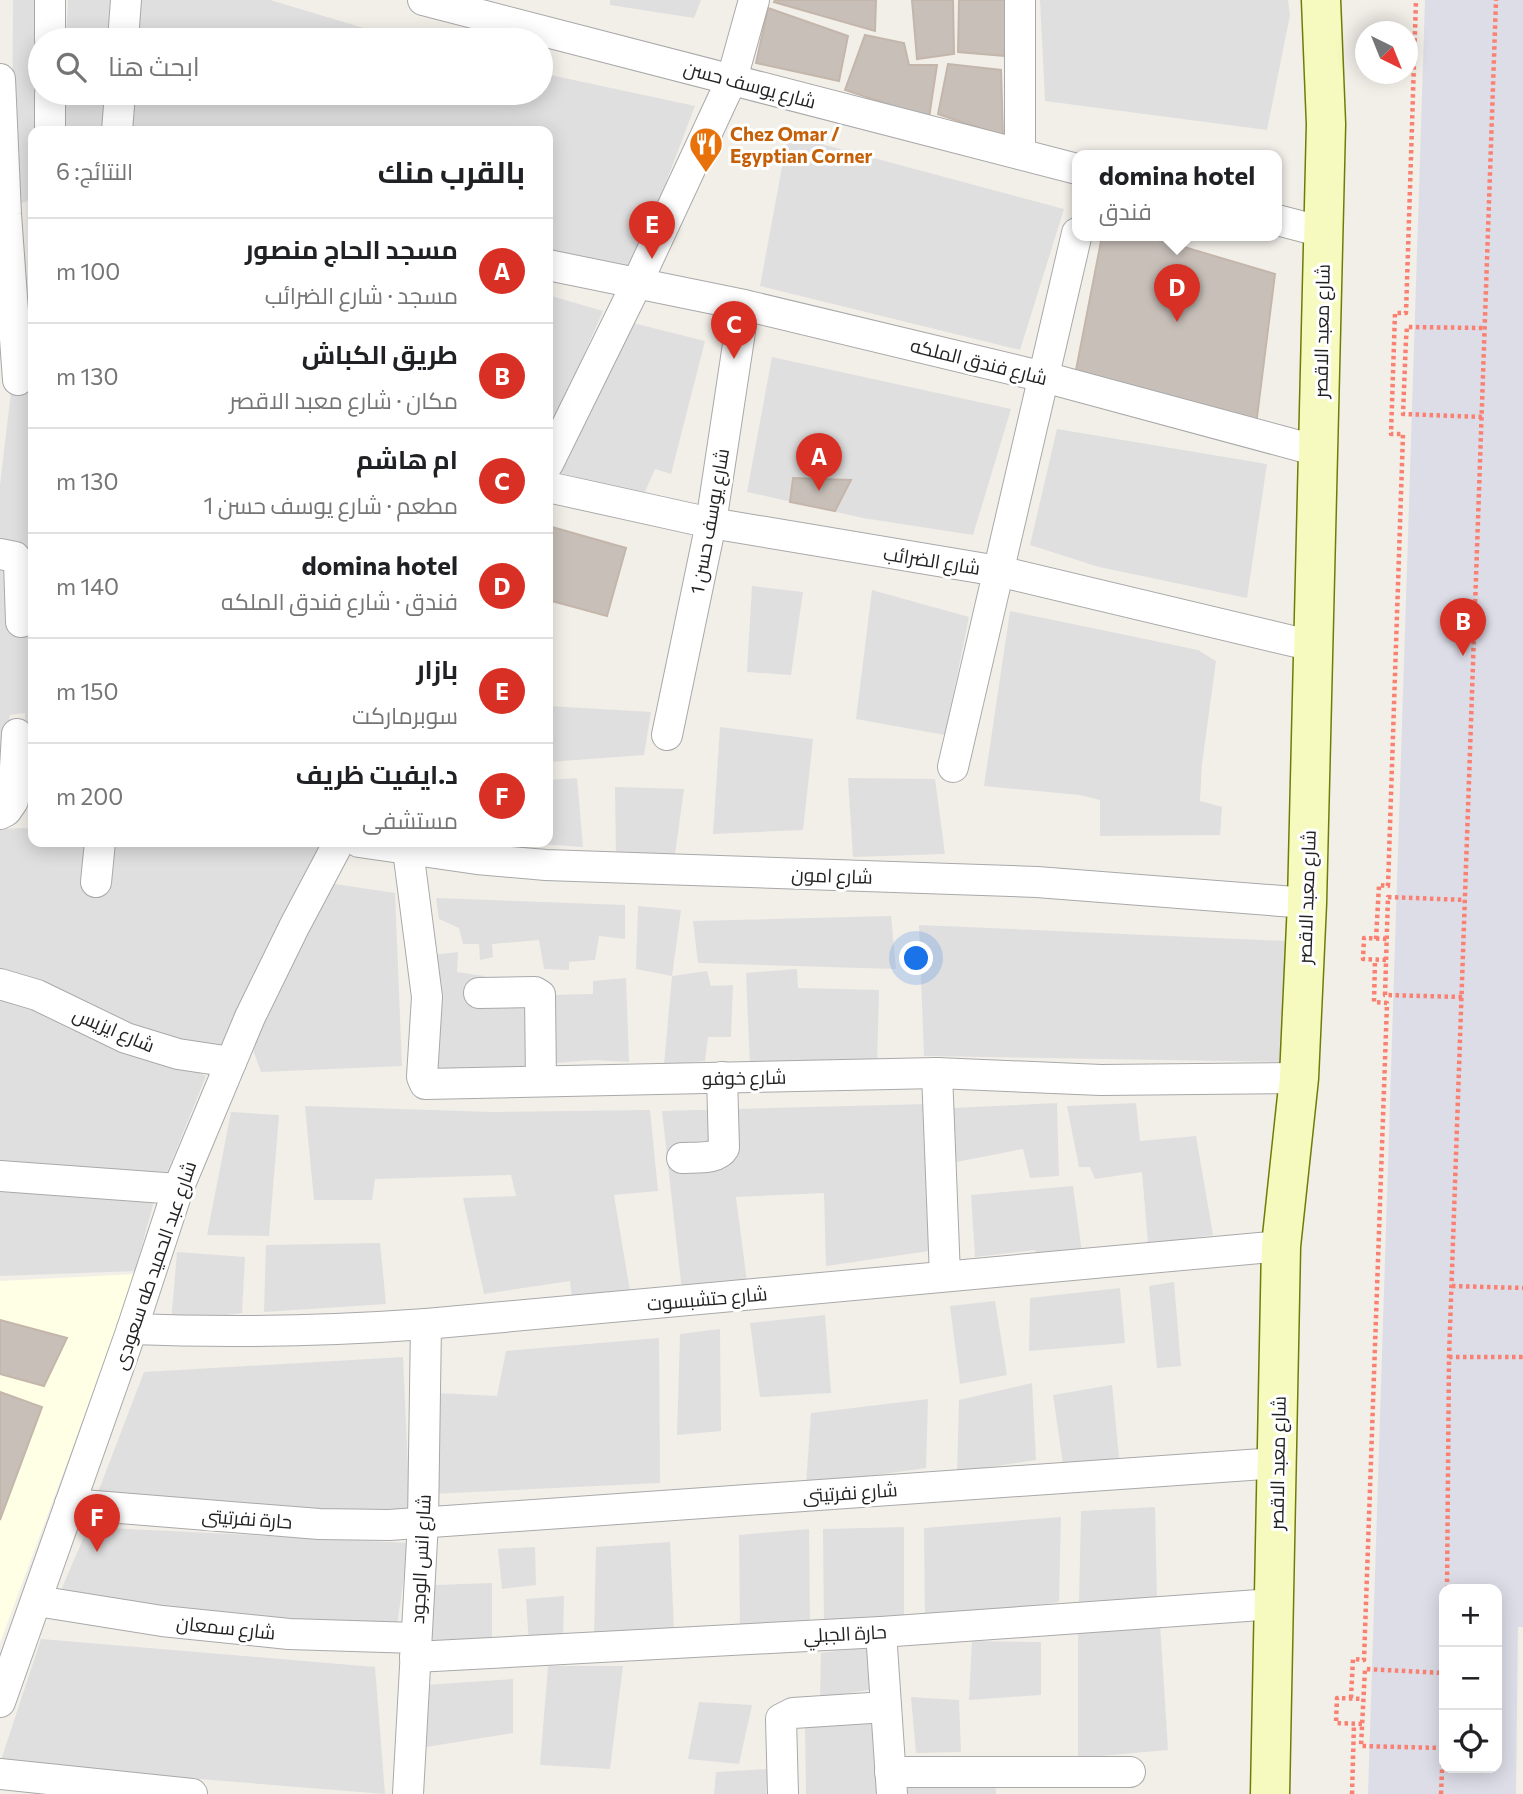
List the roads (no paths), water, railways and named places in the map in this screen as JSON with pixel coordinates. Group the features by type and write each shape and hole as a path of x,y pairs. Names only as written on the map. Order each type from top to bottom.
{"main road":[{"name":"شارع معبد الاقصر","path":"1270,1794 1282,1246 1299,1078 1307,903 1326,124 1321,0"}],"street":[{"path":"50,0 50,28"},
{"path":"124,28 126,0"},
{"name":"شارع يوسف حسن","path":"422,0 532,28"},
{"path":"553,454 637,283 732,79 754,0"},
{"path":"1020,0 1020,154"},
{"name":"شارع يوسف حسن","path":"553,33 1072,168"},
{"path":"0,79 20,215 11,383"},
{"path":"50,105 50,126"},
{"path":"117,126 119,105"},
{"path":"1282,221 1323,232"},
{"path":"953,767 1075,241"},
{"name":"شارع فندق الملكه","path":"553,266 744,305 1044,377 1318,451"},
{"name":"شارع يوسف حسن 1","path":"667,735 711,523 744,305"},
{"name":"شارع الضرائب","path":"553,488 711,523 998,571 1313,646"},
{"path":"0,554 15,557 19,562 21,622"},
{"path":"0,814 6,811 13,801 24,771 17,734"},
{"path":"96,882 100,847"},
{"name":"شارع عبد الحميد طه سعودى","path":"0,1702 132,1329 178,1189 250,1017 336,847"},
{"name":"شارع امون","path":"390,847 546,865 1037,882 1307,903"},
{"name":"شارع خوفو","path":"408,850 428,998 422,1081 429,1084 937,1073 1101,1080 1299,1078"},
{"name":"شارع ايزيس","path":"0,984 37,995 126,1038 178,1054 232,1062"},
{"path":"479,993 535,992 540,995 541,1081"},
{"path":"937,1073 945,1276"},
{"path":"682,1158 723,1152 722,1077"},
{"path":"0,1176 178,1189"},
{"name":"شارع حتشبسوت","path":"132,1329 232,1333 426,1324 1282,1246"},
{"name":"شارع انس الوجود","path":"408,1794 423,1522 426,1324"},
{"name":"شارع نفرتيتى","path":"423,1522 1277,1463"},
{"name":"حارة نفرتيتى","path":"70,1504 319,1524 389,1525 423,1522"},
{"name":"شارع سمعان","path":"37,1601 162,1621 416,1647"},
{"name":"حارة الجبلي","path":"416,1647 881,1632 1274,1604"},
{"path":"881,1632 891,1783 1001,1783 1130,1772"},
{"path":"783,1794 780,1719 793,1713 886,1707"},
{"path":"0,1774 192,1794"}],"place":[{"name":"Chez Omar / Egyptian Corner","path":"706,174"},
{"name":"بازار","path":"652,259"},
{"name":"domina hotel","path":"1177,322"},
{"name":"ام هاشم","path":"734,359"},
{"name":"مسجد الحاج منصور","path":"819,491"},
{"name":"طريق الكباش","path":"1463,656"},
{"name":"د.ايفيت ظريف","path":"97,1552"}]}
